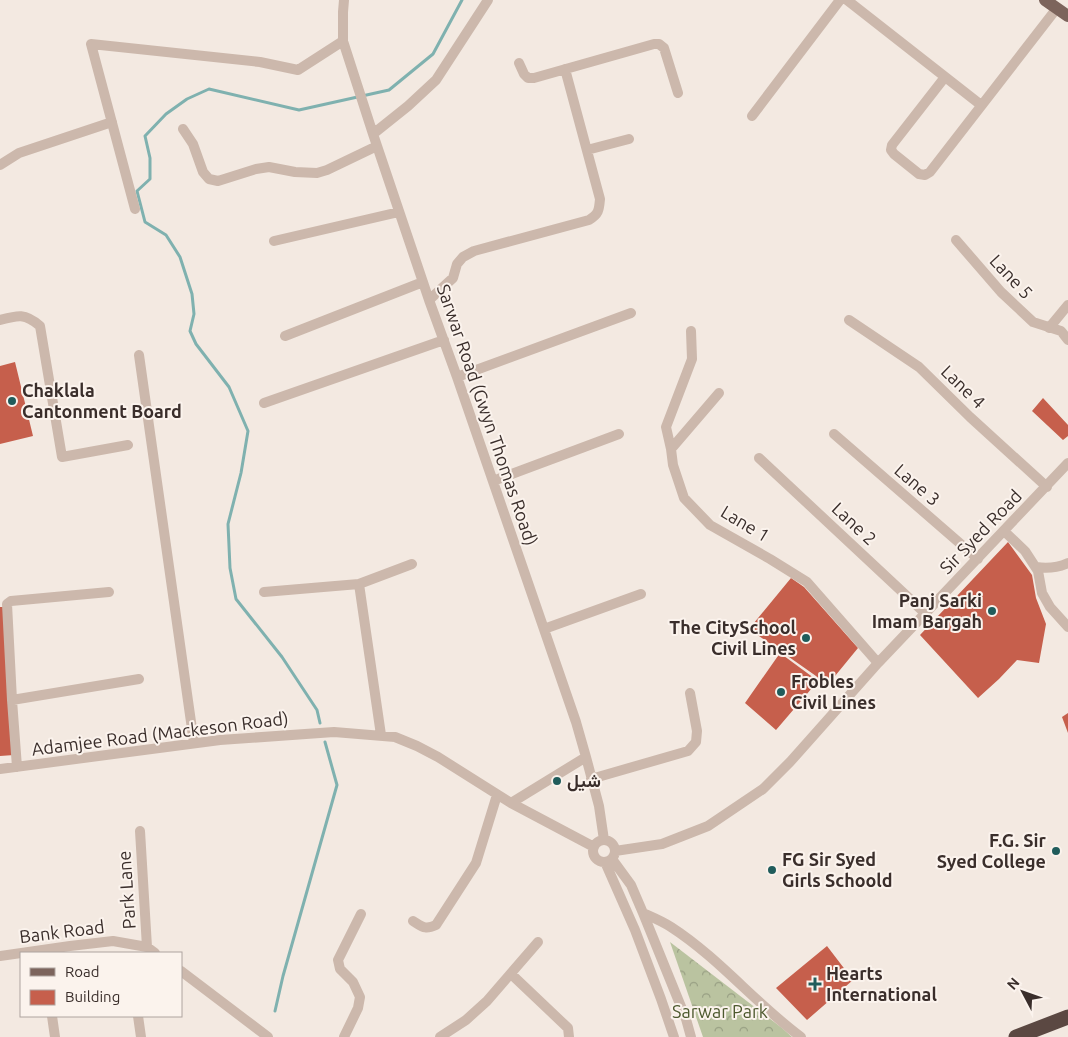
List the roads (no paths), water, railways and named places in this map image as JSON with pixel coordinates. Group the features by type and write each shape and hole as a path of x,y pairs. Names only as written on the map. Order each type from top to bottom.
{"highway":[{"path":"1007,1037 1022,1034 1068,1017"}],"main road":[{"path":"1045,0 1068,16"}],"street":[{"name":"Sarwar Road (Gwyn Thomas Road)","path":"344,0 343,40 429,300 576,722 599,806 604,840"},
{"path":"373,134 408,106 436,80 488,0"},
{"path":"752,116 840,0"},
{"path":"847,0 981,105"},
{"path":"945,77 892,145 891,150 894,154 919,174 924,175 930,172 1057,8"},
{"path":"134,209 91,44 260,62 298,70 343,40"},
{"path":"519,63 524,74 528,78 534,78 654,44 660,44 664,48 678,93"},
{"path":"429,300 452,278 457,264 462,257 474,251 589,220 596,216 600,198 565,69"},
{"path":"0,165 19,153 112,122"},
{"path":"182,130 193,144 204,172 209,178 218,181 256,169 269,167 295,172 317,173 377,146"},
{"path":"587,150 629,139"},
{"path":"274,241 400,212"},
{"name":"Lane 5","path":"956,240 1001,292 1033,322 1061,331 1068,340"},
{"path":"285,336 423,282"},
{"path":"1049,328 1068,305"},
{"path":"457,377 631,313"},
{"path":"0,320 22,315 40,326 62,457 128,445"},
{"name":"Lane 4","path":"849,320 919,367 1046,487"},
{"name":"Lane 1","path":"691,331 692,359 666,427 673,465 684,498 710,525 807,582 878,663"},
{"path":"264,403 444,340"},
{"path":"139,355 194,743"},
{"path":"671,449 720,393"},
{"path":"493,481 619,434"},
{"name":"Lane 3","path":"834,434 978,559"},
{"name":"Lane 2","path":"759,458 926,614"},
{"name":"Sir Syed Road","path":"611,857 662,844 708,826 763,789 790,762 878,663 1068,463"},
{"path":"1004,531 1025,551 1038,571 1042,593 1050,607 1068,627"},
{"path":"1036,568 1057,568 1068,563"},
{"path":"264,592 359,584 412,564"},
{"path":"359,584 381,736"},
{"path":"17,767 7,604 11,601 109,592"},
{"path":"544,629 641,594"},
{"path":"12,700 139,679"},
{"path":"591,779 688,750 696,742 697,731 690,693"},
{"name":"Adamjee Road (Mackeson Road)","path":"0,769 220,740 334,732 395,737 438,757 497,795 594,847"},
{"path":"511,803 586,757"},
{"path":"413,922 429,928 436,925 476,863 497,795"},
{"name":"Park Lane","path":"140,831 151,950"},
{"path":"611,857 597,859 594,856 594,847 604,840 612,843 614,847 611,857 674,1037"},
{"path":"611,857 631,885 686,1019 691,1037"},
{"path":"643,913 670,926 693,942 785,1028 801,1037"},
{"path":"344,1037 358,1008 360,996 353,982 340,969 338,960 360,914"},
{"name":"Bank Road","path":"45,951 114,941 130,949 151,950"},
{"path":"440,1037 466,1020 487,1001 538,942"},
{"name":"Bank Road","path":"0,956 20,954"},
{"path":"182,972 268,1037"},
{"path":"511,974 568,1028 569,1037"},
{"path":"52,1017 55,1037"},
{"path":"138,1017 141,1037"}],"waterway":[{"path":"320,723 317,710 282,657 236,599 230,568 228,524 241,473 248,431 229,387 196,344 190,331 194,314 192,294 180,257 166,235 145,222 137,191 150,179 150,158 145,136 166,114 187,99 209,89 299,110 389,90 433,54 462,0"},
{"path":"275,1011 283,976 337,785 325,742"}],"place":[{"name":"Chaklala Cantonment Board","path":"12,401"},
{"name":"Panj Sarki Imam Bargah","path":"992,611"},
{"name":"The CitySchool Civil Lines","path":"806,638"},
{"name":"Frobles Civil Lines","path":"781,692"},
{"name":"شیل","path":"557,781"},
{"name":"F.G. Sir Syed College","path":"1056,851"},
{"name":"FG Sir Syed Girls Schoold","path":"772,870"},
{"name":"Hearts International","path":"815,984"}],"park label":[{"name":"Sarwar Park","path":"720,1012"}]}
